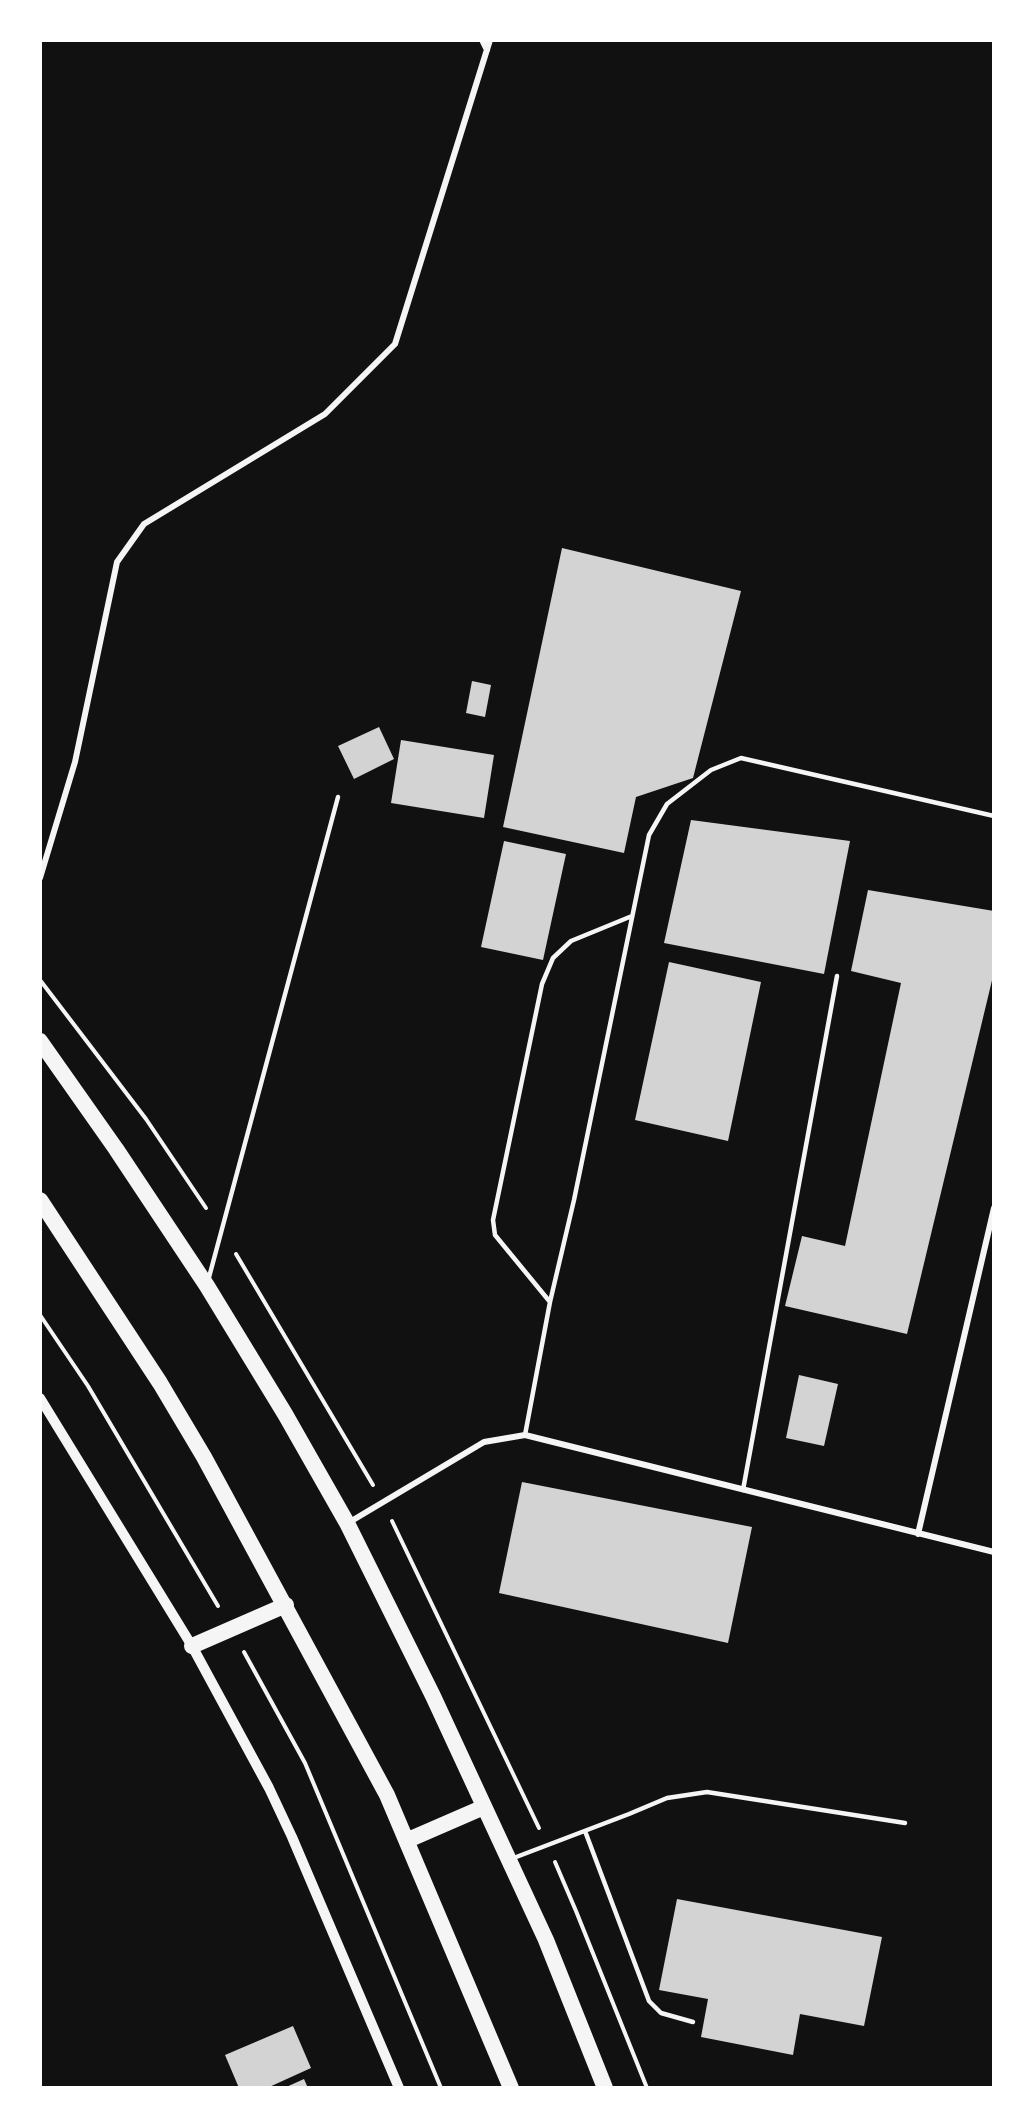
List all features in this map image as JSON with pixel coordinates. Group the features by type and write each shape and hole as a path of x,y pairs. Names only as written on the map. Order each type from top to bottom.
{"highway":[{"path":"40,1041 116,1149 207,1286 285,1413 347,1523 433,1696 546,1940 605,2088"},
{"path":"40,1200 160,1383 204,1457 387,1795 408,1840 511,2088"},
{"path":"192,1646 286,1605"},
{"path":"408,1840 484,1807"}],"street":[{"path":"482,40 487,50"},
{"path":"40,878 75,762 117,562 144,524 325,414 395,344 490,40"},
{"path":"918,1534 993,1208"},
{"path":"40,1398 192,1646 268,1788 292,1837 399,2088"},
{"path":"347,1523 484,1442 525,1435 993,1552"}],"lane":[{"path":"525,1435 550,1302 576,1189 649,835 667,804 711,770 741,758 993,816"},
{"path":"207,1286 338,797"},
{"path":"550,1302 495,1235 493,1220 542,984 553,958 571,941 632,916"},
{"path":"743,1490 837,976"},
{"path":"508,1860 667,1798 707,1792 905,1823"},
{"path":"585,1831 649,2001 661,2013 693,2022"}],"path":[{"path":"40,1315 88,1386 231,1629 305,1763 441,2088"}],"building":[{"path":"562,548 741,591 693,778 636,797 624,853 503,827"},
{"path":"472,681 491,685 485,717 466,713"},
{"path":"379,727 394,759 354,779 338,746"},
{"path":"401,740 494,755 484,818 391,803"},
{"path":"691,820 850,841 824,974 664,943"},
{"path":"504,841 566,854 543,960 481,947"},
{"path":"868,890 994,911 994,972 907,1334 785,1306 802,1236 845,1246 901,983 851,971"},
{"path":"669,962 761,982 728,1141 635,1120"},
{"path":"799,1375 838,1384 824,1446 786,1438"},
{"path":"522,1482 752,1527 728,1643 499,1593"},
{"path":"677,1899 882,1937 864,2026 800,2014 793,2055 701,2037 708,1999 659,1990"},
{"path":"293,2026 311,2068 267,2088 239,2088 225,2055"},
{"path":"304,2079 308,2088 284,2088"}]}
